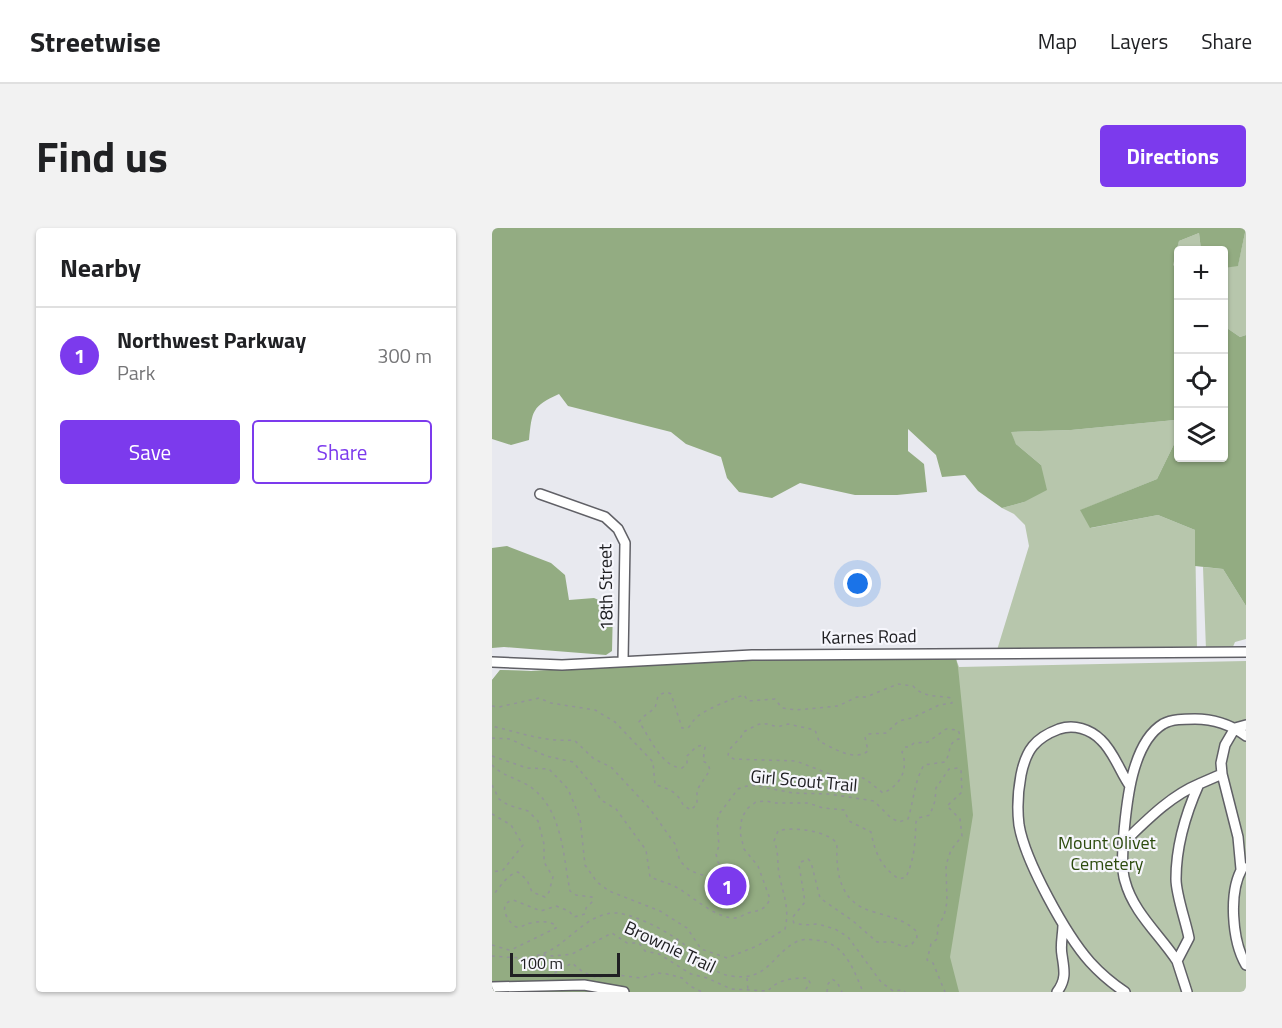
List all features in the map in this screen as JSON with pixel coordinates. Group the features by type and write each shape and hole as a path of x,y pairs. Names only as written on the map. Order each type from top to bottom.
{"street":[{"name":"18th Street","path":"540,494 605,517 618,529 625,543 623,661"},
{"name":"Karnes Road","path":"492,662 562,665 752,655 1246,652"},
{"path":"1187,992 1177,961 1141,914 1125,883 1122,864 1123,843 1130,786 1142,751 1150,736 1164,724 1186,719 1208,719 1224,723 1246,736"},
{"path":"1246,725 1235,728 1225,745 1221,763 1243,866 1235,895 1234,926 1236,941 1246,965"},
{"path":"1125,992 1091,964 1063,925 1034,869 1020,828 1019,785 1022,769 1032,745 1044,735 1064,727 1081,728 1100,738 1130,786"},
{"path":"1123,843 1154,814 1188,789 1222,774"},
{"path":"1177,961 1189,938 1176,881 1179,847 1188,809 1199,784"},
{"path":"1057,992 1063,984 1065,964 1061,953 1063,925"},
{"path":"492,987 584,986 624,992"}],"path":[{"name":"Girl Scout Trail","path":"492,706 499,707 539,698 550,703 595,710 615,722 653,762 655,785 668,787 683,805 691,810 697,804 698,790 710,770 708,764 703,761 705,747 702,745 696,747 687,756 687,764 682,768 673,767 665,760 639,722 655,708 658,696 663,693 671,694 682,728 688,728 699,715 729,699 744,695 748,701 775,699 782,708 796,710 838,706 857,697 866,697 898,684 913,686 918,692 928,696 951,698 952,703 939,705 912,718 899,721 886,733 869,734 865,737 868,751 863,755 853,755 819,741 815,730 788,724 777,727 767,723 759,723 743,732 729,750 729,756 735,759 796,761 840,778 847,786 852,785 854,778 863,778 882,793 890,790 903,773 906,761 902,752 905,747 914,743 928,742 946,729 958,730 960,735 959,740 950,746 945,762 924,765 913,790 914,798 910,804 908,819 899,822 891,818 874,801 829,794 793,793 752,785 738,789 718,814 717,822 718,862 736,886 735,895 727,896 722,893 716,877 698,874 688,869 680,861 675,844 650,809 611,767 594,759 574,740 542,740 492,726"},
{"name":"Girl Scout Trail","path":"492,738 510,739 546,756 573,762 601,800 616,808 646,850 650,877 679,888 704,906 737,918 761,911 770,899 758,866 744,849 740,832 742,817 756,802 808,803 823,808 844,810 849,821 872,832 875,852 882,864 899,879 906,877 911,867 918,818 930,814 935,801 936,788 949,769 958,768 961,770 962,792 947,806 960,819 962,836 951,850 946,866 947,902 944,916 938,926 937,939 931,944 927,960 933,963 945,992"},
{"path":"492,756 527,768 549,769 567,789 580,818 585,865 597,882 609,891 660,911 687,928 701,949 727,958 757,946 785,929 788,909 774,841 778,831 796,828 828,836 837,844 839,882 848,896 859,906 870,911 909,923 916,931 917,937 912,944 904,947 892,942 878,942 820,898 811,862 808,859 801,862 799,866 805,902 792,918 794,923 818,924 835,929 848,937 881,982 893,991 903,990 905,992"},
{"path":"492,765 496,770 526,783 538,793 557,820 570,891 576,895 592,897 593,901 586,908 585,914 574,917 570,911 556,906 542,911 523,903 509,901 504,909 506,916 516,927 524,927 532,922 548,921 556,925 556,928 513,949 492,945"},
{"path":"492,785 499,799 528,811 538,821 544,844 544,862 553,877 549,892 545,897 532,892 527,880 518,872 513,873 501,884 492,896"},
{"path":"492,814 511,825 523,845 502,870 492,872"},
{"path":"492,956 542,954 592,920 604,914 617,913 673,936 720,974 730,976 747,976 767,968 796,941 827,942 845,954 863,992"},
{"name":"Brownie Trail","path":"542,954 553,956 572,954 612,933 627,943 639,943 645,951 659,954 691,974 707,978 731,989 748,992"},
{"name":"Brownie Trail","path":"543,979 572,963 582,972 597,978 610,974 641,978 663,973 682,978 690,986 702,992"},
{"path":"747,976 748,992 768,991 773,984 782,981 808,978 810,983 804,992"},
{"path":"827,992 828,984 832,979 837,982 842,992"}],"green space":[{"path":"492,228 1246,228 1238,266 1228,267 1228,246 1201,246 1199,233 1179,241 1178,246 1174,246 1174,420 1071,430 1011,432 1016,444 1041,465 1047,490 1024,502 1002,508 978,491 965,475 942,477 936,455 908,429 908,451 924,464 927,492 855,495 800,483 772,498 739,492 727,478 721,457 686,444 671,432 568,406 559,394 538,406 531,422 529,440 511,445 492,439"},
{"path":"1246,228 1246,335 1240,337 1228,329 1228,267 1238,265"},
{"path":"1199,233 1201,246 1178,246 1179,241"},
{"path":"1228,329 1240,337 1246,335 1246,606 1223,569 1195,566 1195,530 1158,515 1090,528 1080,510 1157,479 1174,444 1174,462 1228,462"},
{"path":"1174,420 1174,444 1157,479 1081,510 1091,528 1158,515 1195,530 1197,650 997,650 1029,546 1025,525 1014,514 1002,508 1024,502 1041,465 1016,444 1010,432 1071,430"},
{"path":"507,546 551,563 565,575 569,600 594,598 613,606 612,651 606,655 492,648 492,548"},
{"path":"1203,567 1223,569 1246,606 1246,639 1235,642 1232,649 1206,650"},
{"name":"Mount Olivet Cemetery","path":"956,659 959,667 1246,661 1246,992 492,992 492,680 500,670 531,671 755,660"},
{"path":"956,659 973,815 950,957 959,992 492,992 492,680 500,670 531,671 755,660"}],"place":[{"name":"Northwest Parkway","path":"727,886"}]}
